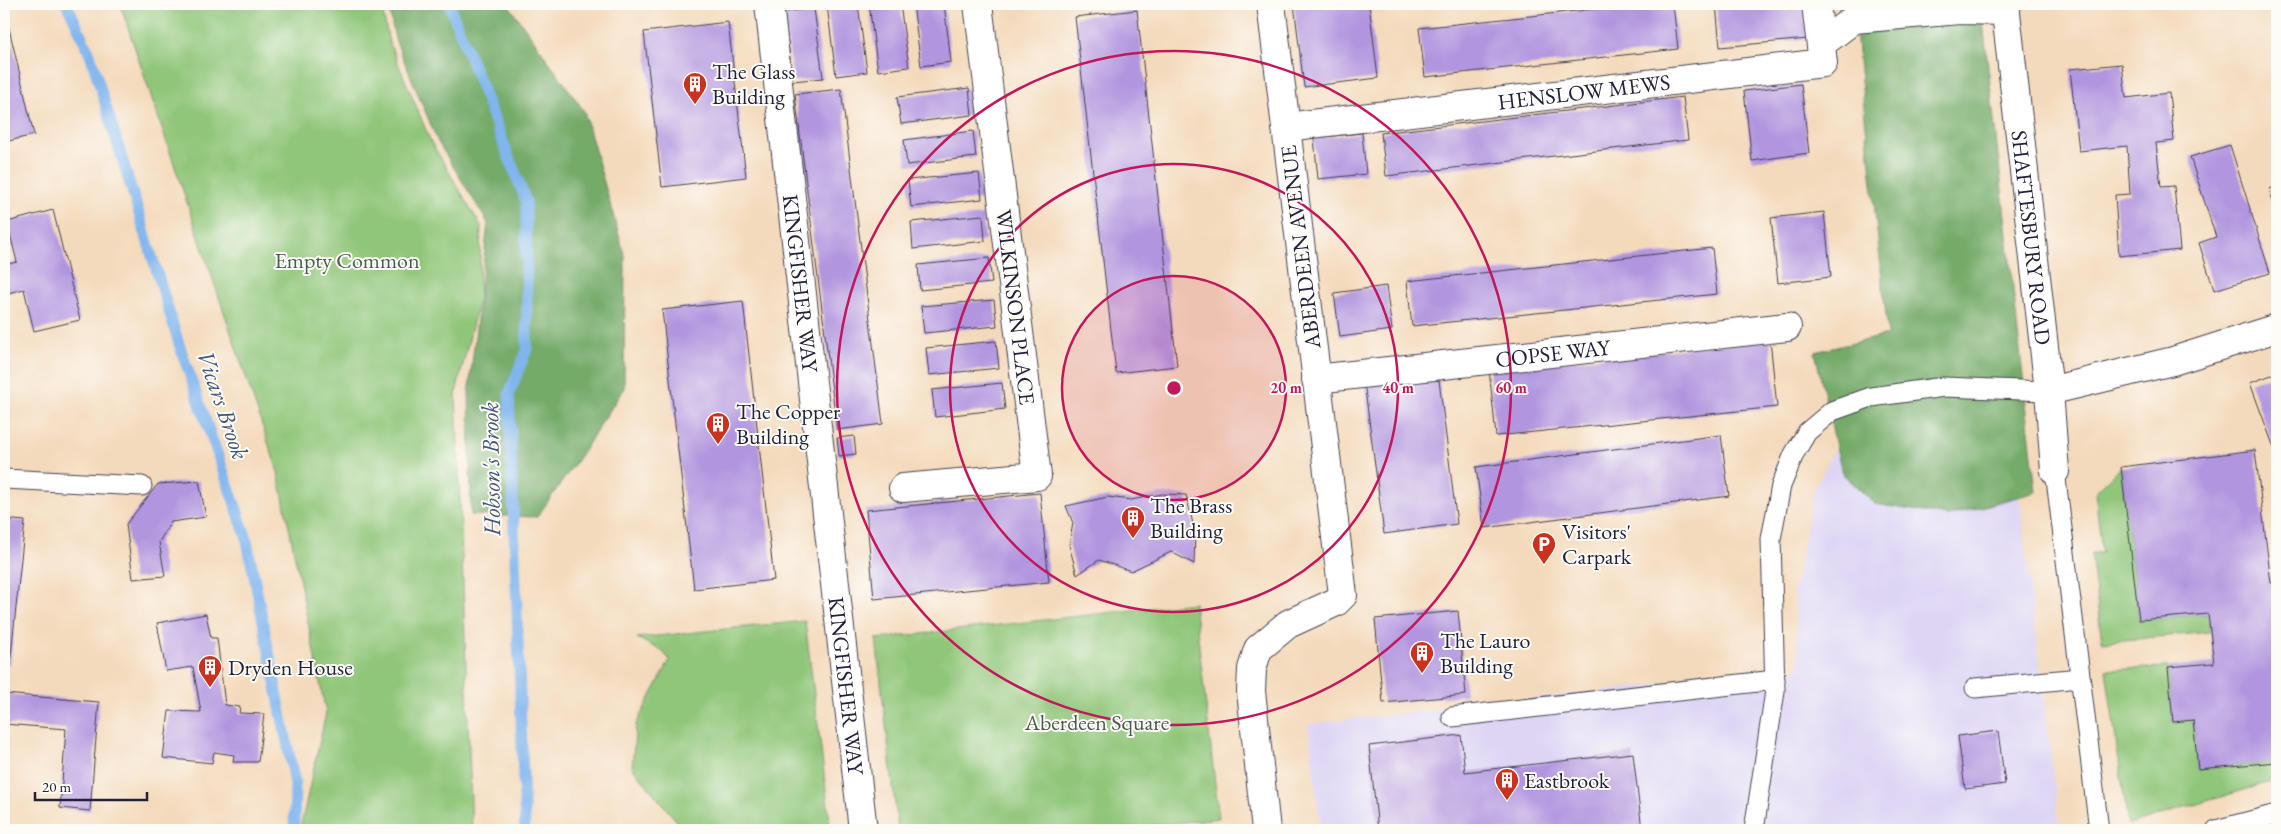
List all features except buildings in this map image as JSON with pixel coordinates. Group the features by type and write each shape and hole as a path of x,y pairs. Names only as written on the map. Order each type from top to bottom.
{"street":[{"name":"KINGFISHER WAY","path":"769,4 863,830"},
{"name":"WILKINSON PLACE","path":"903,488 1037,476 978,4"},
{"name":"ABERDEEN AVENUE","path":"1266,830 1251,691 1252,670 1258,649 1288,624 1336,602 1343,595 1271,4"},
{"name":"HENSLOW MEWS","path":"1286,127 1823,63 1816,4"},
{"path":"1821,44 1854,19 2006,7"},
{"name":"SHAFTESBURY ROAD","path":"2006,7 2049,391 2055,471"},
{"name":"COPSE WAY","path":"1316,380 1787,327"},
{"path":"2049,391 2173,361 2277,328"}],"lane":[{"path":"1754,830 1775,680 1771,539 1781,486 1794,454 1807,432 1832,411 1871,397 1944,387 2049,391"},
{"path":"2055,471 2099,830"},
{"path":"4,479 142,486"},
{"path":"1975,688 2080,678"},
{"path":"1452,717 1775,680"},
{"path":"2216,830 2277,814"}],"shaded area":[{"path":"2008,405 2060,830 1321,830 1308,724 1799,669 1794,591 1814,489 1842,435"}],"green space":[{"name":"Empty Common","path":"120,4 381,4 389,42 431,142 481,226 479,298 456,393 472,830 300,830 326,713 278,472"},
{"path":"388,4 508,4 584,111 625,257 624,388 585,449 537,517 471,515 469,390 488,223 438,142 395,39"},
{"path":"1853,4 1981,4 2036,492 1948,516 1875,504 1842,473 1815,352 1888,335"},
{"path":"2121,467 2139,620 2208,614 2210,632 2102,642 2091,553 2102,553 2095,492"},
{"name":"Aberdeen Square","path":"1194,603 1219,818 1114,830 898,830 876,639"},
{"path":"805,621 831,830 684,830 632,767 636,724 670,660 662,651 637,638"},
{"path":"2168,667 2173,722 2193,720 2198,769 2277,762 2277,780 2128,825 2106,670"}],"waterway":[{"name":"Vicars Brook","path":"67,4 90,54 179,344 246,536 295,783 294,830"},
{"name":"Hobson's Brook","path":"449,4 526,201 527,349 509,394 525,830"}],"place":[{"name":"The Glass Building","path":"695,105"},
{"name":"The Copper Building","path":"718,445"},
{"name":"The Brass Building","path":"1133,539"},
{"name":"Visitors' Carpark","path":"1544,565"},
{"name":"The Lauro Building","path":"1422,674"},
{"name":"Dryden House","path":"210,688"},
{"name":"Eastbrook","path":"1507,801"}]}
